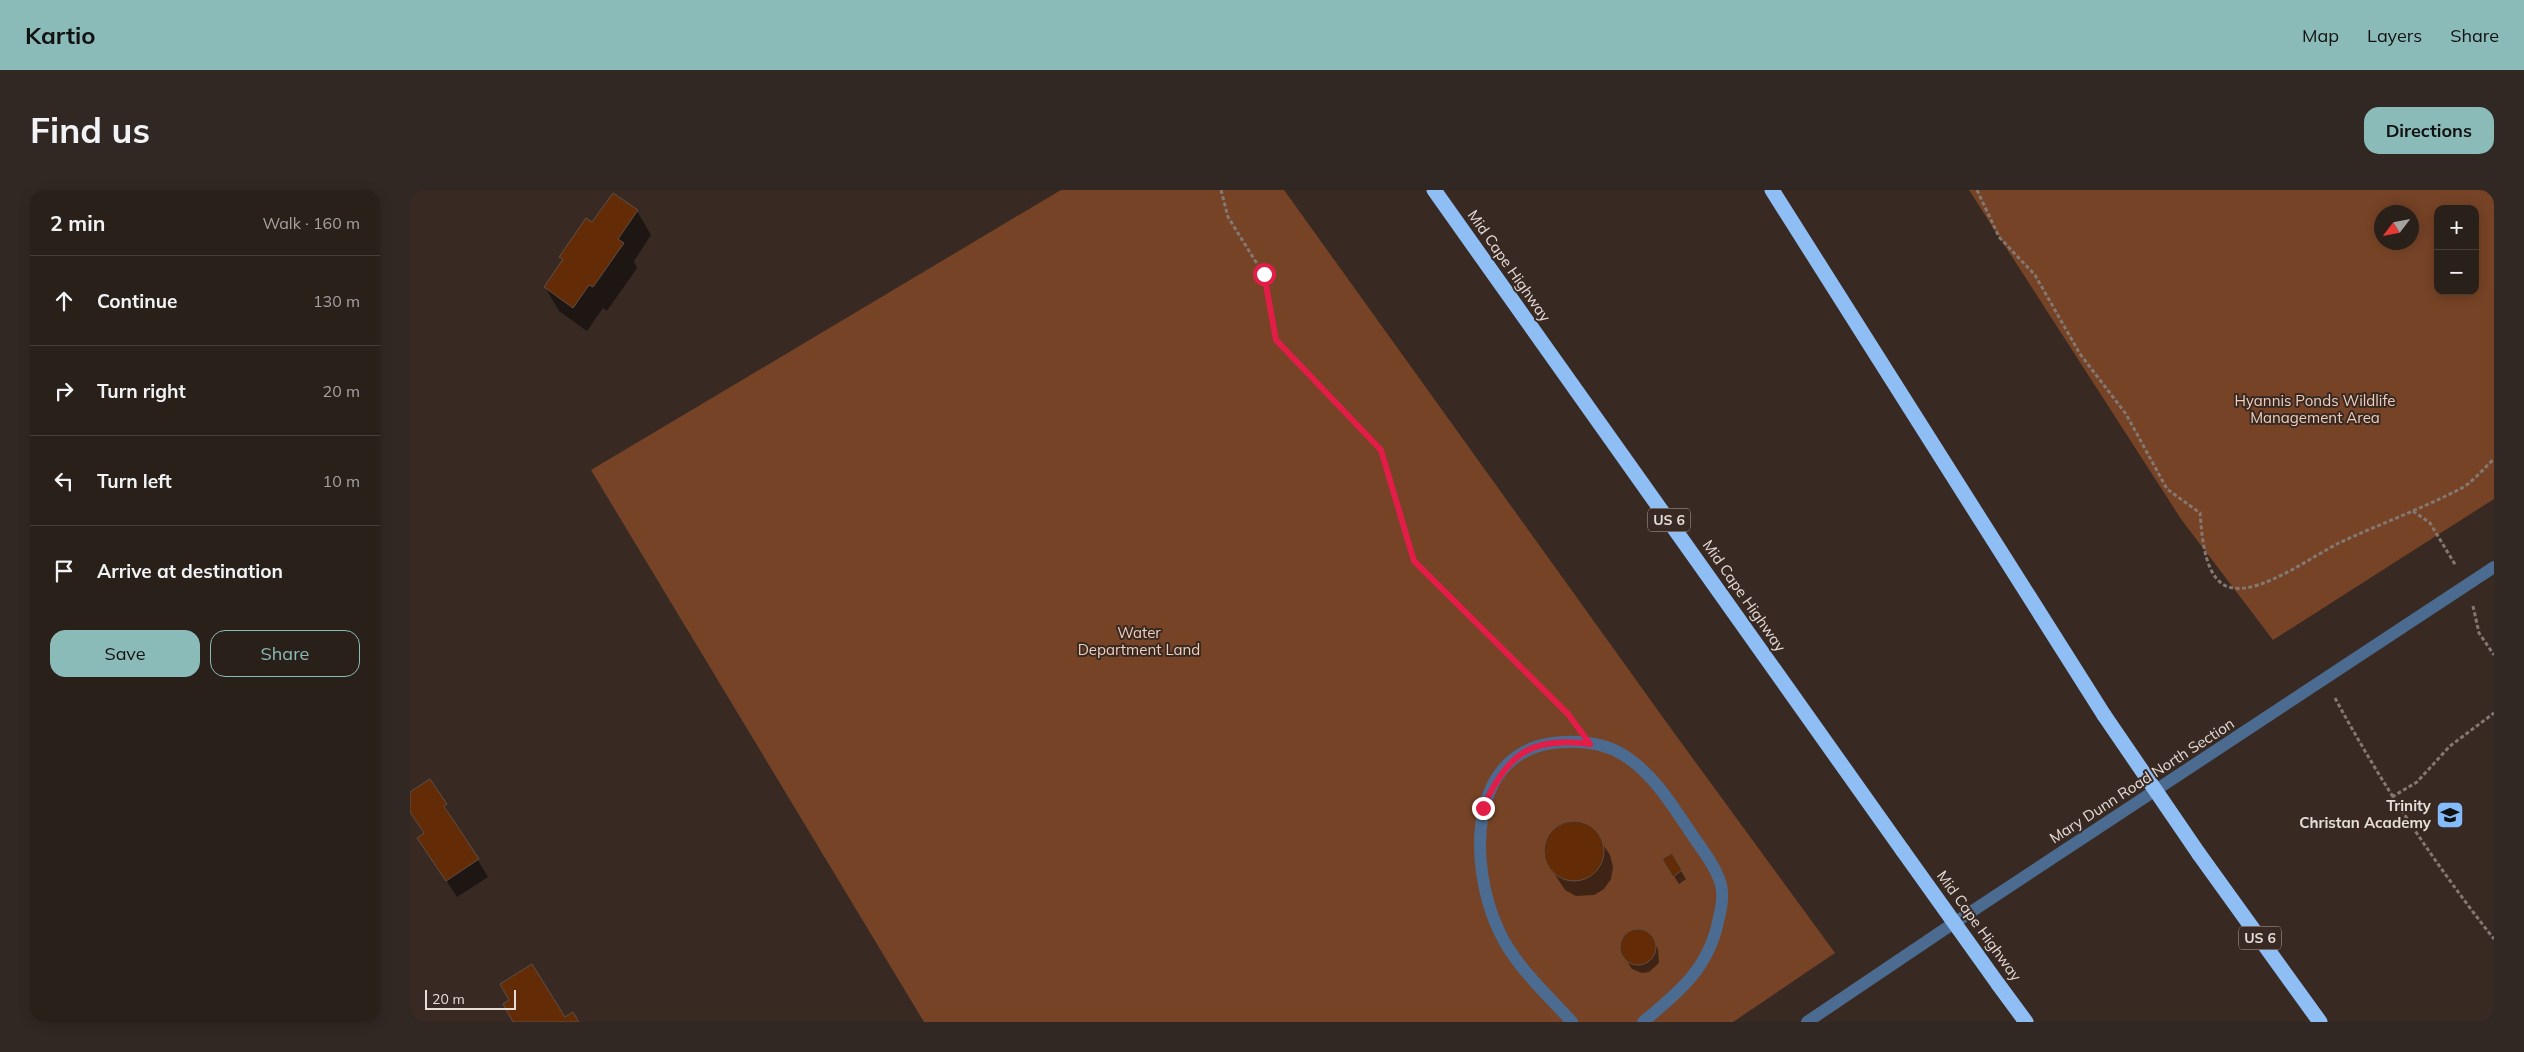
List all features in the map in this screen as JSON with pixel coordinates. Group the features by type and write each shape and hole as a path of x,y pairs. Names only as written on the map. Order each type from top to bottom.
{"highway":[{"name":"Mid Cape Highway","path":"1434,190 1903,852 2026,1022"},
{"name":"US 6","path":"1772,190 2104,715 2199,854 2320,1022"}],"street":[{"name":"Mary Dunn Road North Section","path":"1807,1022 2494,567"},
{"path":"1572,1022 1526,972 1499,932 1482,881 1479,840 1483,808 1506,765 1530,750 1551,743 1590,744 1607,748 1626,757 1656,782 1706,855 1721,884 1723,903 1717,926 1699,970 1678,993 1644,1022"}],"path":[{"path":"1221,190 1228,217 1264,274 1276,340 1381,450 1414,561 1568,714 1590,744"},
{"path":"1977,190 1999,238 2036,275 2080,354 2126,414 2167,489 2200,513 2204,555 2218,580 2232,588 2247,587 2268,580 2302,565 2339,543 2462,488 2494,459"},
{"path":"2412,510 2430,523 2466,586 2480,633 2494,655"},
{"path":"2325,679 2392,797 2456,892 2494,939"},
{"path":"2392,797 2417,782 2450,746 2494,713"}],"green space":[{"name":"Water Department Land","path":"1061,190 1284,190 1672,730 1835,953 1733,1022 924,1022 591,470"},
{"name":"Hyannis Ponds Wildlife Management Area","path":"1969,190 2494,190 2494,499 2273,640 2181,519"}],"building":[{"path":"613,193 638,210 618,239 624,243 593,287 589,285 573,308 544,287 563,259 559,257 586,218 592,222"},
{"path":"430,779 447,804 444,806 479,859 446,881 417,838 424,833 410,812 410,792"},
{"path":"1568,821 1580,821 1591,826 1599,834 1604,845 1602,863 1591,876 1580,881 1568,881 1557,876 1549,868 1544,857 1544,845 1549,834 1557,826"},
{"path":"1672,853 1682,870 1673,877 1662,859"},
{"path":"1638,929 1645,930 1651,934 1655,940 1655,954 1651,960 1645,964 1638,965 1631,964 1625,960 1621,954 1620,947 1621,940 1625,934 1631,930"},
{"path":"532,964 565,1017 573,1012 579,1022 513,1022 503,1004 509,1000 500,984"}],"place":[{"name":"Trinity Christan Academy","path":"2450,815"}],"route":[{"path":"1264,274 1276,340 1381,450 1414,561 1568,714 1590,744 1575,742 1551,743 1521,754 1506,765 1483,808"}]}
